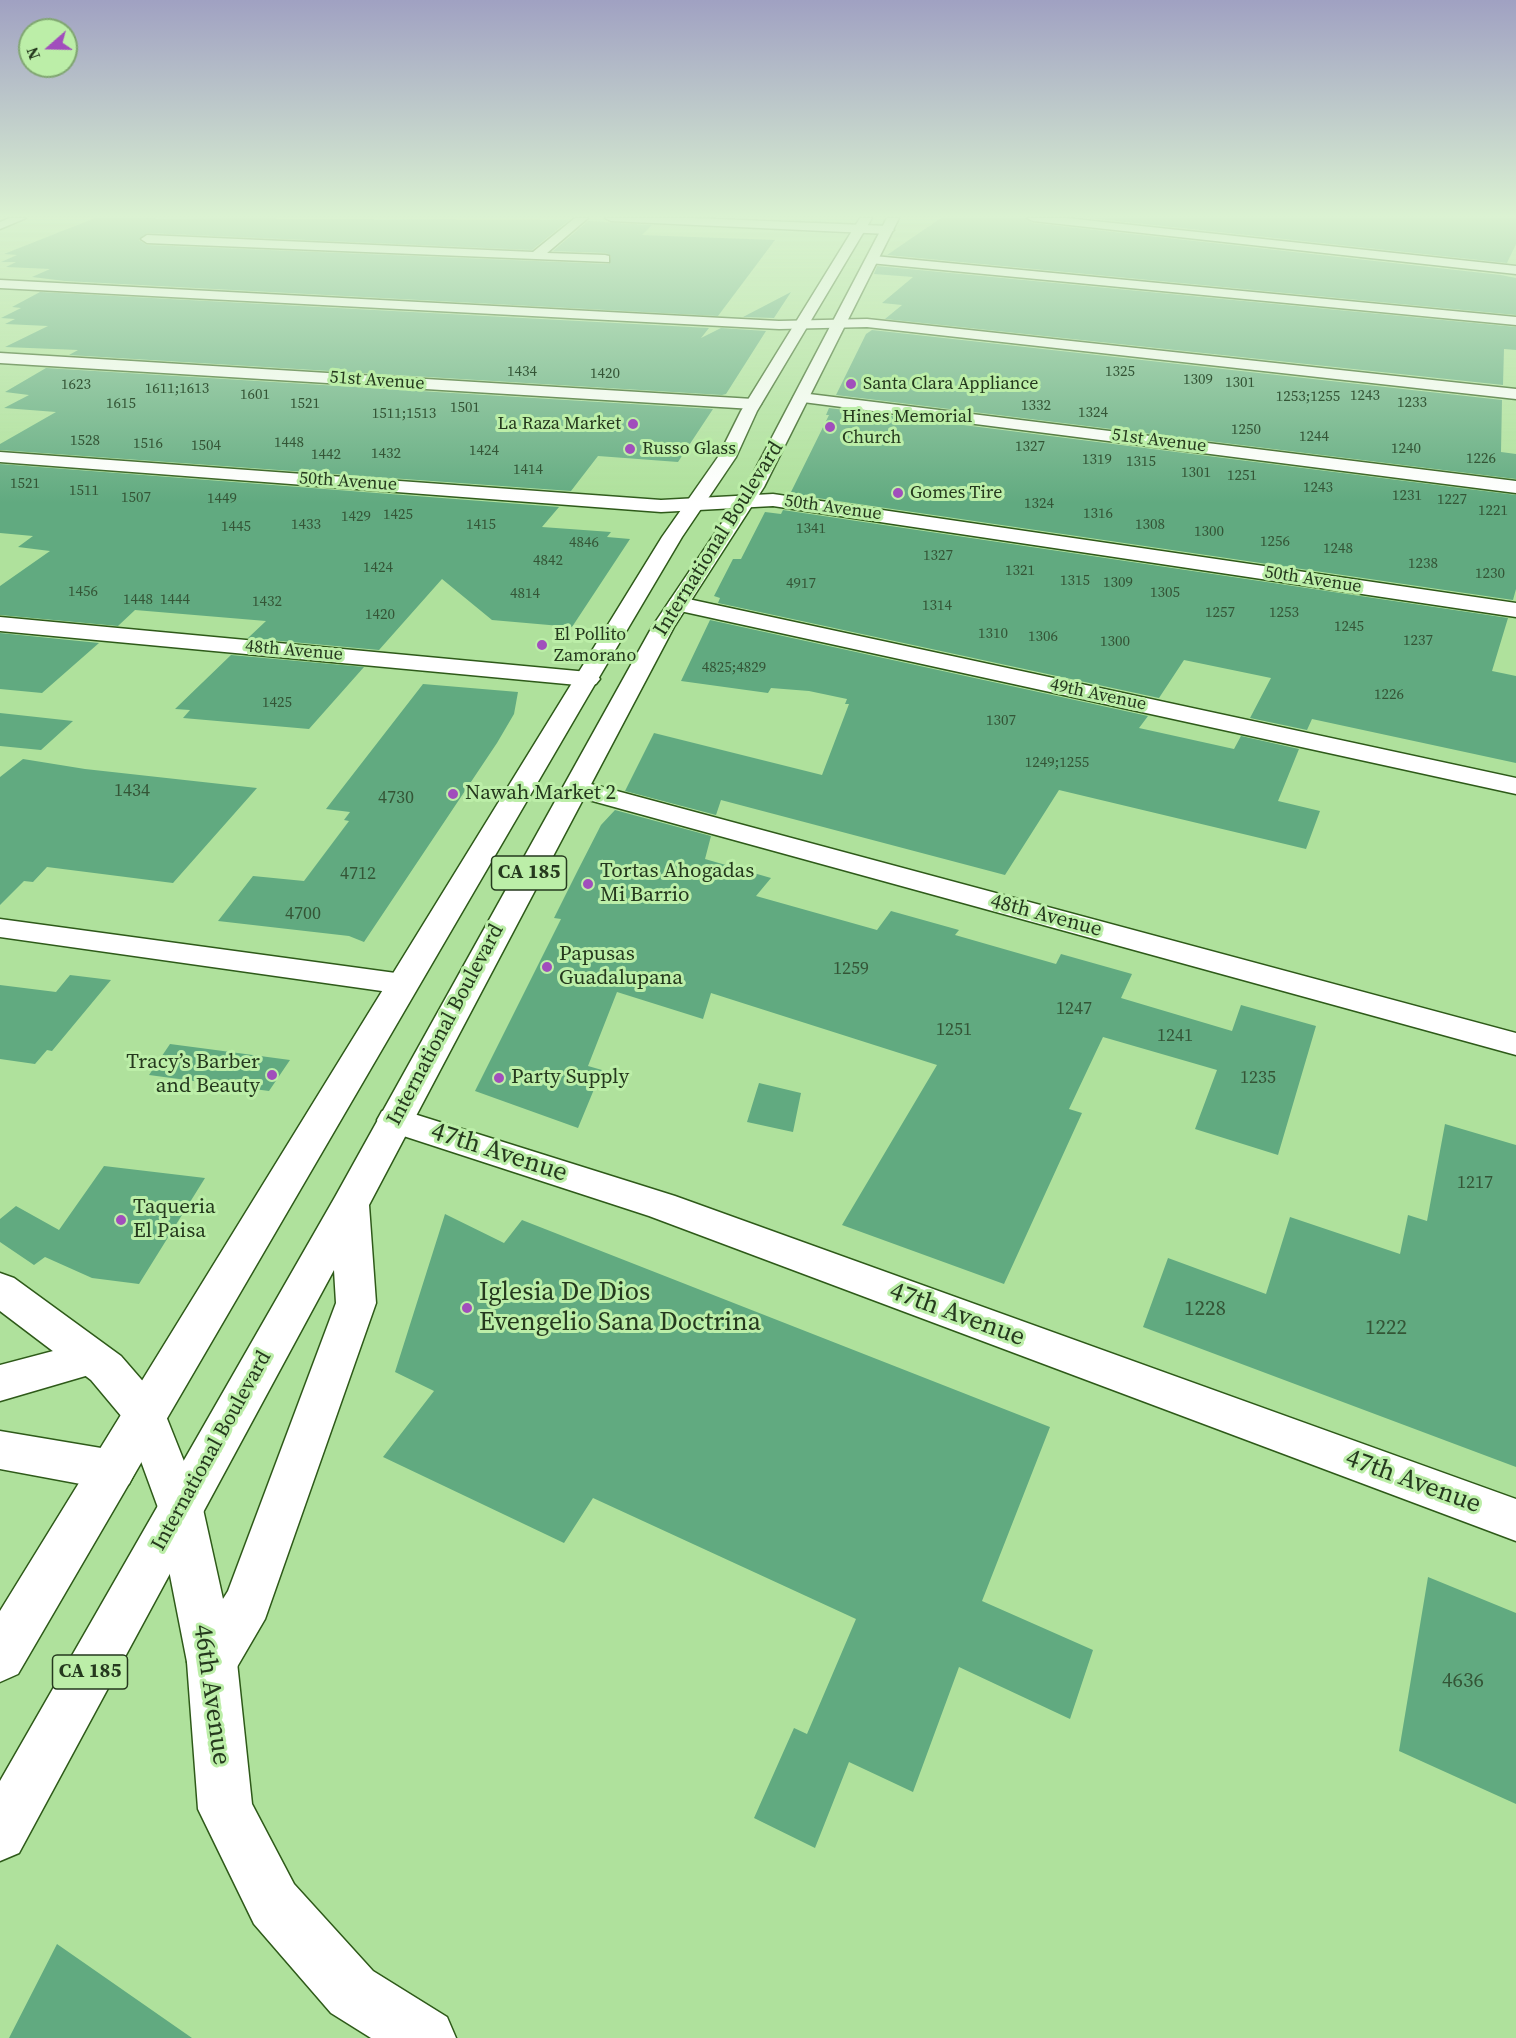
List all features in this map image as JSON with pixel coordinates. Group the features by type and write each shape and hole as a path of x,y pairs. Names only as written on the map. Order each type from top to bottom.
{"street":[{"path":"569,313 801,325 867,323 1516,394"},
{"name":"International Boulevard","path":"0,1657 403,984 740,434 753,404 808,313"},
{"name":"International Boulevard","path":"0,1834 350,1205 663,627 746,501 846,313"},
{"path":"1433,313 1516,321"},
{"name":"51st Avenue","path":"0,358 753,404"},
{"name":"51st Avenue","path":"801,398 1516,487"},
{"name":"50th Avenue","path":"0,457 661,506 773,500 1516,610"},
{"name":"49th Avenue","path":"679,604 1516,786"},
{"name":"48th Avenue","path":"0,624 588,679"},
{"name":"48th Avenue","path":"576,788 1516,1044"},
{"path":"0,928 403,984"},
{"name":"47th Avenue","path":"395,1120 662,1206 1516,1520"},
{"path":"212,1662 248,1603 356,1303 350,1205"},
{"name":"46th Avenue","path":"0,1289 106,1368 145,1414 180,1509 212,1662 225,1809 274,1904 352,1992 426,2038"},
{"path":"0,1383 91,1358"},
{"path":"0,1450 112,1470"}],"building":[{"path":"11,313 432,313 709,328 701,338 721,328 766,331 726,394 722,395 69,355 78,350 5,347 48,326 5,324 15,319 1,318"},
{"path":"664,313 720,313 718,316"},
{"path":"750,313 777,313 774,318 743,317"},
{"path":"892,313 1370,313 1516,327 1516,350 1504,349 1503,385 885,319"},
{"path":"872,330 1502,400 1501,452 1516,454 1516,479 836,395 866,334"},
{"path":"46,368 713,409 678,462 598,456 571,491 0,450 0,444 56,412 4,408 29,395 5,392"},
{"path":"829,408 1516,495 1516,589 1513,600 790,494 829,415 826,415"},
{"path":"0,464 559,507 542,527 611,532 607,537 630,539 572,627 492,620 442,579 379,650 248,638 266,621 135,610 118,626 0,615 0,586 50,551 18,547 33,536 0,533"},
{"path":"783,510 1508,618 1492,671 1516,676 1516,763 1312,719 1307,730 1250,718 1271,678 1184,660 1159,698 718,603 720,598 714,596 733,559 741,559 765,512 781,514"},
{"path":"710,620 1148,716 1139,728 1234,749 1241,736 1299,749 1278,801 1320,811 1306,849 1059,790 1005,875 721,800 716,815 625,791 654,733 822,775 849,704 845,704 847,699 809,691 771,688 768,693 681,681"},
{"path":"0,633 99,643 42,693 0,689"},
{"path":"231,655 364,667 309,729 183,718 190,710 175,709"},
{"path":"423,684 518,692 514,714 364,942 349,936 218,921 253,876 304,881 349,821 344,820 350,812 326,809"},
{"path":"0,713 73,721 41,750 0,746"},
{"path":"23,759 85,769 257,788 173,883 47,867 33,882 24,881 0,905 0,777"},
{"path":"615,810 711,836 705,859 771,878 756,896 877,930 891,911 959,930 955,935 1056,964 1061,954 1132,974 1121,998 1232,1031 1241,1005 1316,1026 1278,1155 1195,1129 1217,1070 1103,1037 1069,1109 1082,1113 1004,1284 842,1225 937,1065 711,993 703,1019 617,992 588,1066 602,1070 578,1128 475,1091 561,919 554,918 601,825"},
{"path":"70,975 111,980 52,1051 47,1050 35,1064 0,1059 0,985 56,992"},
{"path":"170,1044 290,1060 269,1091 149,1075"},
{"path":"759,1083 801,1093 793,1132 747,1122"},
{"path":"1445,1124 1516,1145 1516,1467 1143,1327 1168,1258 1266,1294 1290,1217 1400,1254 1408,1215 1427,1221"},
{"path":"104,1166 205,1178 139,1284 92,1278 45,1257 34,1265 0,1242 0,1219 16,1206 59,1230"},
{"path":"445,1214 504,1243 522,1220 1050,1427 982,1601 1093,1650 1070,1719 959,1667 913,1792 849,1762 815,1848 754,1818 794,1728 807,1734 856,1619 593,1498 564,1543 383,1457 434,1391 395,1372"},
{"path":"1428,1577 1516,1613 1516,1804 1399,1751"},
{"path":"57,1944 192,2038 9,2038"}],"place":[{"name":"Santa Clara Appliance","path":"851,384"},
{"name":"La Raza Market","path":"633,424"},
{"name":"Hines Memorial Church","path":"830,427"},
{"name":"Russo Glass","path":"630,449"},
{"name":"Gomes Tire","path":"898,493"},
{"name":"El Pollito Zamorano","path":"542,645"},
{"name":"Nawah Market 2","path":"453,794"},
{"name":"Tortas Ahogadas Mi Barrio","path":"588,884"},
{"name":"Papusas Guadalupana","path":"547,967"},
{"name":"Tracy’s Barber and Beauty","path":"272,1075"},
{"name":"Party Supply","path":"499,1078"},
{"name":"Taqueria El Paisa","path":"121,1220"},
{"name":"Iglesia De Dios Evengelio Sana Doctrina","path":"467,1308"}]}
